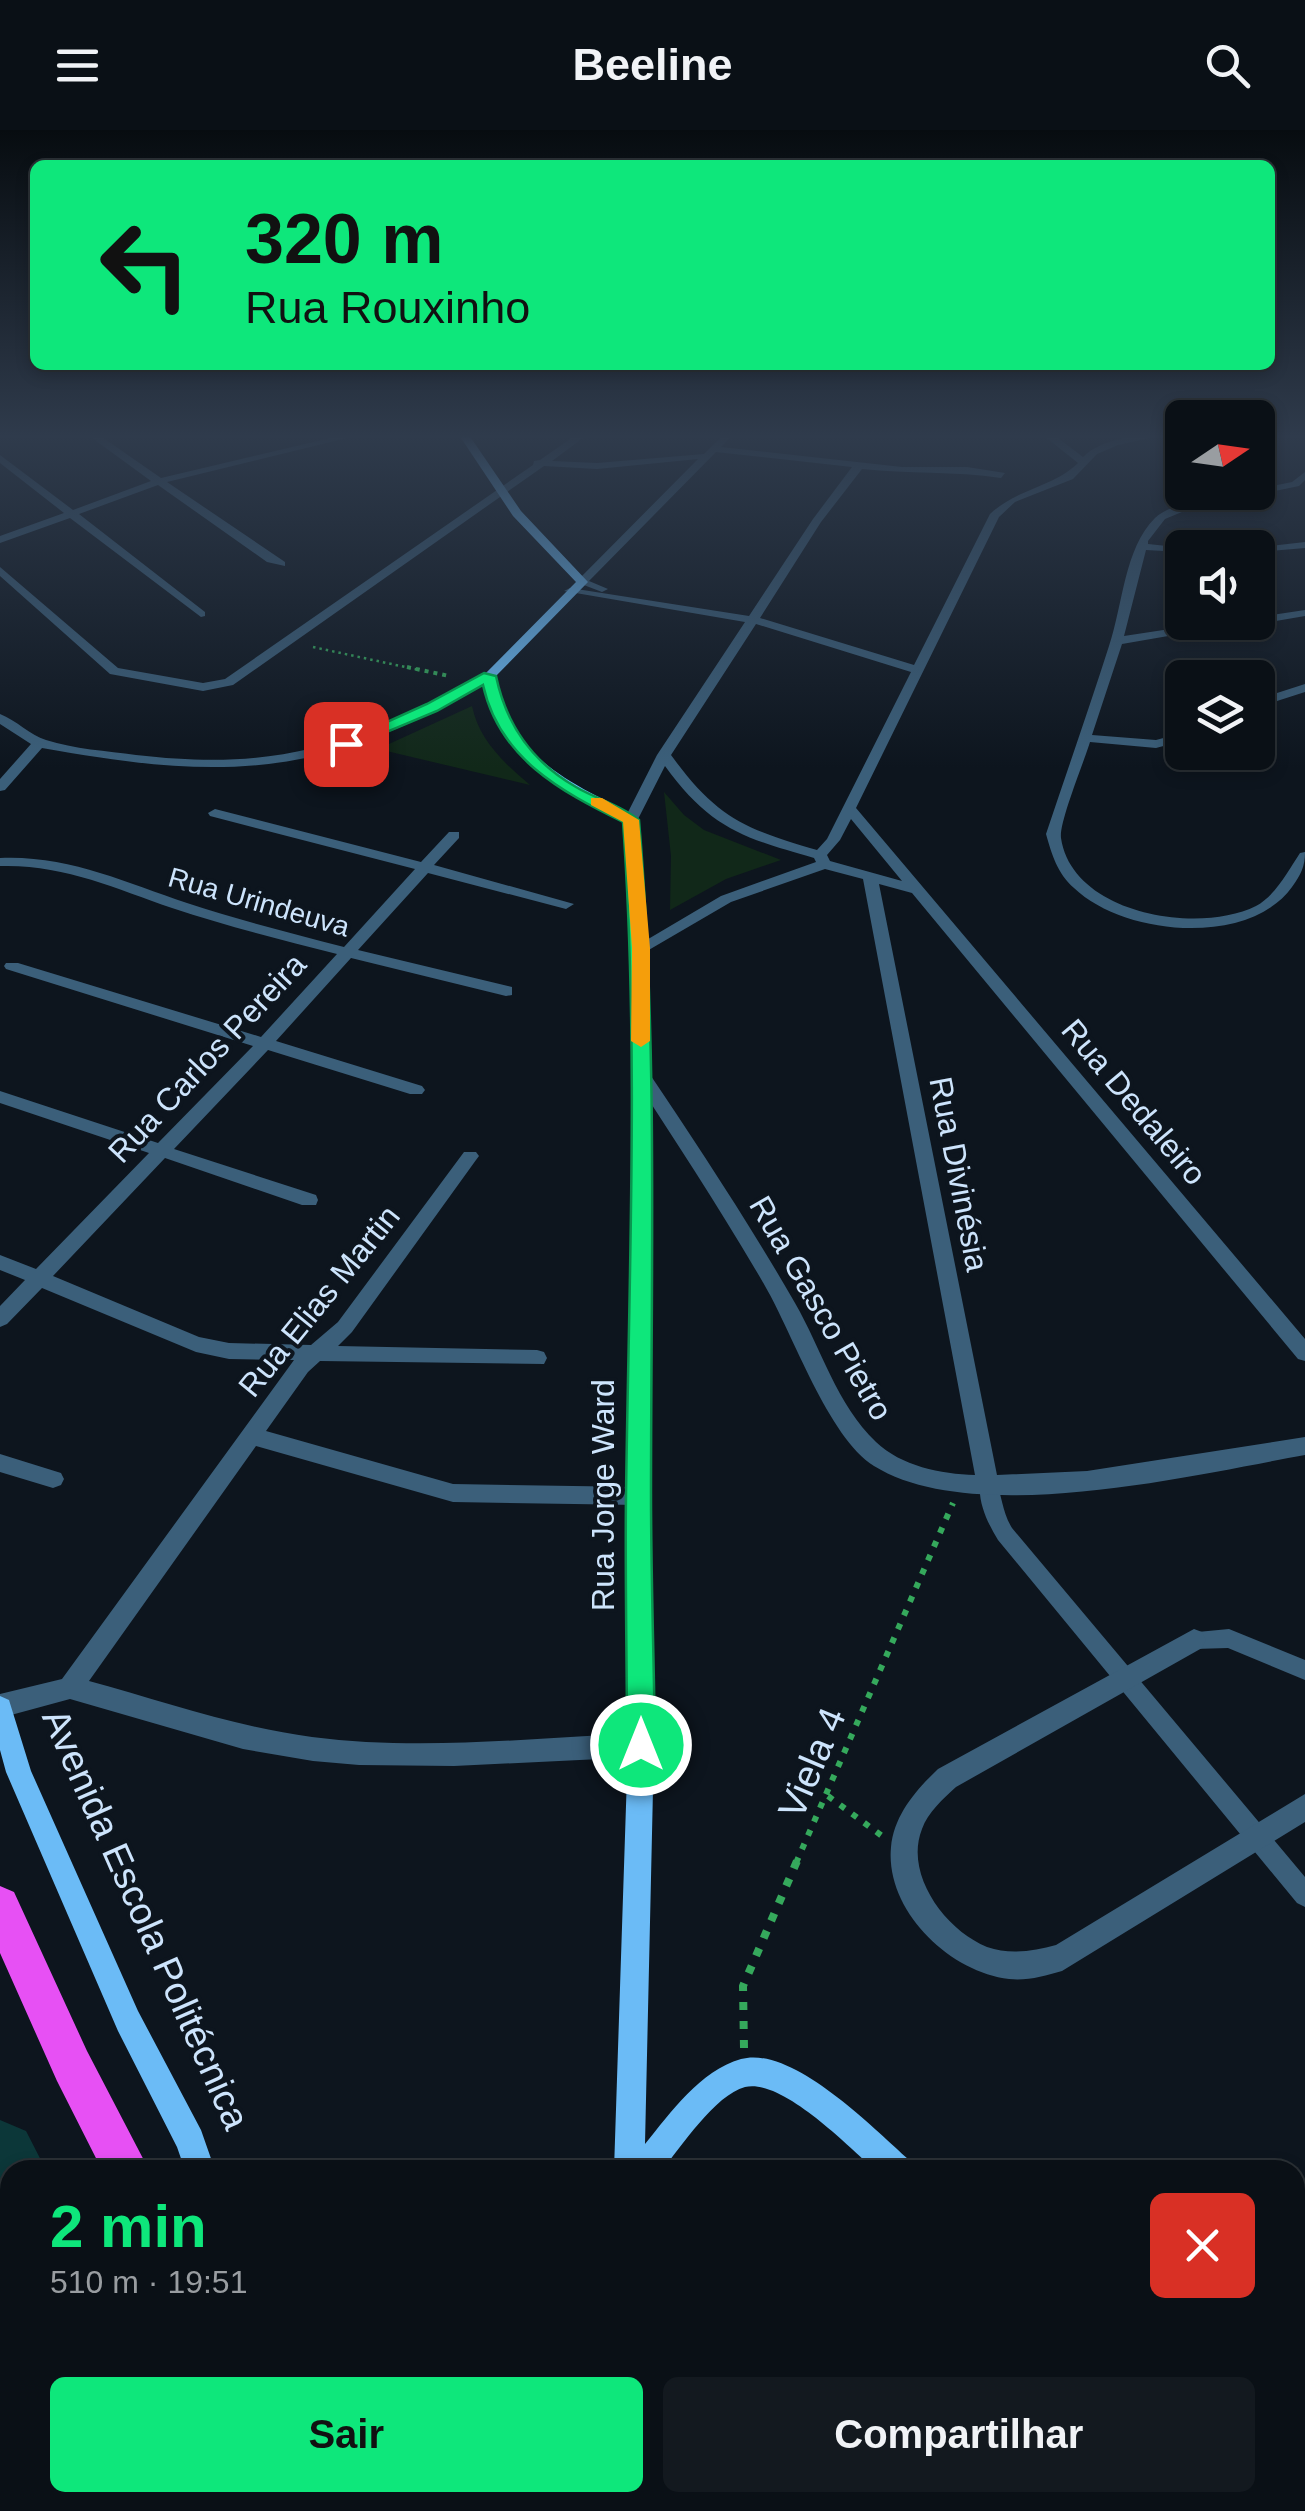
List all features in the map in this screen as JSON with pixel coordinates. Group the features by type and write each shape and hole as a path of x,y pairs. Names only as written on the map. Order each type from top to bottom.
{"highway":[{"path":"0,1906 72,2066 121,2160"}],"street":[{"path":"112,546 200,614"},
{"path":"251,546 281,564"},
{"path":"0,570 104,664 124,675 217,686 229,682 421,546"},
{"path":"540,546 552,576 570,590 754,620 916,670"},
{"path":"544,546 582,582 637,600"},
{"path":"0,718 39,743 173,762 275,761 360,739 432,708 488,676 617,546"},
{"path":"488,676 495,707 516,746 568,789 630,820 664,755 801,546"},
{"path":"641,948 726,899 822,859 979,546"},
{"path":"1142,546 1117,641 1053,834 1054,854 1072,882 1104,903 1161,921 1194,923 1260,909 1278,895 1305,856"},
{"path":"1275,617 1305,613"},
{"path":"1117,641 1165,634"},
{"path":"1275,698 1305,688"},
{"path":"1084,738 1131,744 1165,742"},
{"path":"1,784 39,743"},
{"path":"664,755 696,800 718,819 762,839 916,889"},
{"name":"Rua Dedaleiro","path":"849,808 1305,1353"},
{"path":"215,813 422,870 566,904"},
{"name":"Rua Jorge Ward","path":"629,2160 641,1745 641,948 630,820"},
{"name":"Rua Carlos Pereira","path":"0,1318 263,1044 454,834"},
{"name":"Rua Urindeuva","path":"0,862 66,865 167,902 344,953 506,991"},
{"name":"Rua Divinésia","path":"870,875 988,1484"},
{"path":"12,966 416,1090"},
{"name":"Rua Gasco Pietro","path":"641,1074 707,1172 790,1312 852,1430 880,1459 920,1478 988,1484 1110,1480 1305,1446"},
{"path":"0,1097 309,1200"},
{"name":"Rua Elias Martin","path":"70,1688 301,1366 345,1327 470,1156"},
{"path":"0,1262 196,1344 229,1351 537,1358"},
{"path":"251,1436 453,1493 639,1496"},
{"path":"0,1463 54,1479"},
{"path":"1194,1640 947,1778 918,1808 908,1828 903,1854 905,1876 914,1895 942,1933 984,1960 1010,1966 1062,1957 1305,1808"},
{"path":"0,1707 70,1688 268,1742 324,1750 376,1753 641,1745"},
{"name":"Avenida Escola Politécnica","path":"0,1707 19,1772 128,2021 195,2160"},
{"path":"651,2160 722,2084 744,2072 762,2070 781,2078 884,2160"}],"lane":[{"path":"988,1484 995,1517 1005,1534 1305,1895"},
{"path":"1194,1640 1230,1638 1305,1670"}],"path":[{"path":"286,641 459,679 488,676"},
{"name":"Viela 4","path":"744,2072 743,1986 961,1483"},
{"path":"828,1796 903,1854"}],"green space":[{"path":"472,706 487,740 530,785 378,749"},
{"path":"664,792 704,830 781,860 726,879 670,910 671,856"}],"slow traffic":[{"path":"597,802 630,820 638,884 641,1041"}],"route":[{"path":"346,744 432,708 488,676 495,707 516,746 568,789 630,820 641,948 641,1745"}]}
